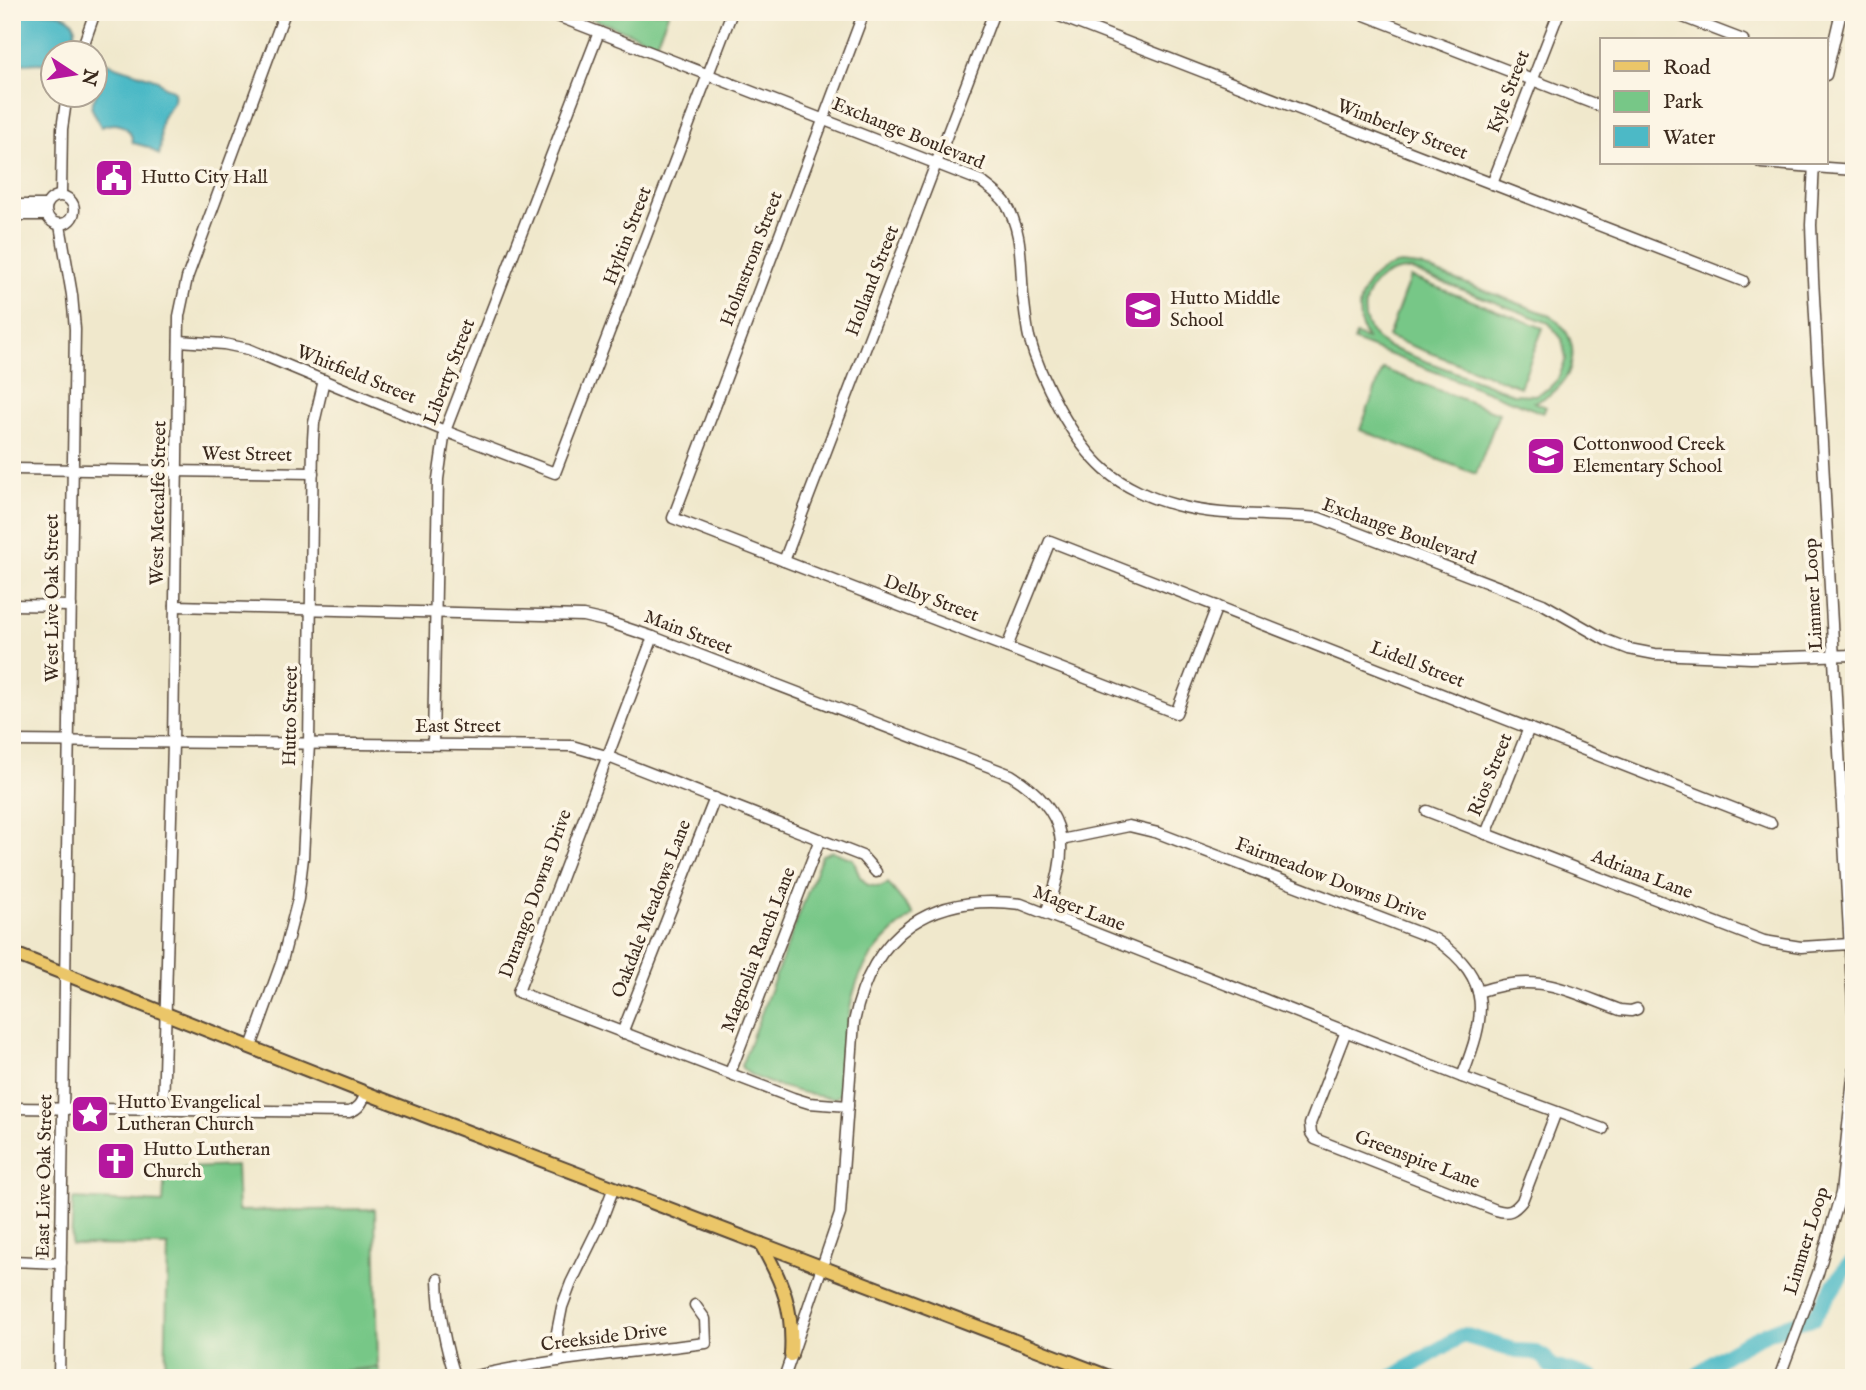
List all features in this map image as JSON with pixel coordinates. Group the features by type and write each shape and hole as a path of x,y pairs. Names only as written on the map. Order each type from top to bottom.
{"main road":[{"path":"12,953 366,1093 1112,1378"},
{"path":"761,1244 774,1267 789,1305 793,1329 791,1355"}],"street":[{"path":"86,38 96,12"},
{"name":"West Metcalfe Street","path":"163,1110 173,743 179,316 187,278 285,12"},
{"name":"Exchange Boulevard","path":"547,12 981,181 1004,200 1020,240 1029,336 1042,375 1062,414 1105,470 1145,495 1177,506 1216,513 1284,514 1319,518 1543,604 1606,640 1629,649 1655,654 1751,658 1854,654"},
{"name":"Hyltin Street","path":"555,473 732,12"},
{"name":"Holmstrom Street","path":"673,517 864,12"},
{"name":"Holland Street","path":"784,561 994,12"},
{"name":"Wimberley Street","path":"1049,12 1073,17 1743,281"},
{"path":"1357,12 1600,106"},
{"name":"Kyle Street","path":"1492,184 1559,12"},
{"path":"1670,12 1738,38"},
{"path":"1828,67 1841,12"},
{"name":"Liberty Street","path":"433,744 438,478 445,431 599,32"},
{"path":"61,195 62,130 66,108"},
{"path":"1788,164 1854,170"},
{"name":"Limmer Loop","path":"1814,165 1811,225 1813,279 1854,1023"},
{"path":"61,195 70,200 74,208 72,218 60,225 51,222 46,210 52,198 61,195"},
{"path":"12,205 46,210"},
{"path":"12,215 46,210"},
{"name":"West Live Oak Street","path":"60,225 74,313 65,974"},
{"name":"Whitfield Street","path":"179,341 224,344 248,349 445,431 555,473"},
{"name":"Hutto Street","path":"251,1047 282,961 298,899 303,858 309,744 314,423 324,380"},
{"name":"West Street","path":"12,469 313,473"},
{"name":"Delby Street","path":"673,517 1176,713 1217,606"},
{"name":"Lidell Street","path":"1007,647 1050,541 1770,823"},
{"path":"12,605 71,606"},
{"name":"Main Street","path":"174,606 583,616 653,637 1011,775 1038,794 1054,818 1061,840 1062,864 1046,913"},
{"name":"Durango Downs Drive","path":"653,637 518,992 796,1099 848,1106"},
{"name":"Rios Street","path":"1486,834 1529,728"},
{"name":"East Street","path":"12,740 572,746 606,756 862,856 876,872"},
{"name":"Oakdale Meadows Lane","path":"622,1033 715,798"},
{"name":"Adriana Lane","path":"1427,811 1764,941 1801,947 1850,944"},
{"name":"Fairmeadow Downs Drive","path":"1061,840 1129,827 1184,842 1435,939 1458,958 1470,973 1478,992 1478,1035 1462,1077"},
{"name":"Magnolia Ranch Lane","path":"730,1073 820,839"},
{"name":"Mager Lane","path":"784,1378 842,1206 854,1022 859,996 868,975 884,950 900,932 929,915 952,906 977,901 1021,904 1462,1077 1603,1129"},
{"name":"East Live Oak Street","path":"59,1378 65,974"},
{"path":"1478,992 1500,984 1537,982 1620,1010 1637,1009"},
{"name":"Greenspire Lane","path":"1346,1031 1310,1124 1315,1139 1470,1200 1506,1213 1515,1210 1522,1201 1556,1112"},
{"name":"Limmer Loop","path":"1779,1378 1818,1273 1841,1193 1854,1068"},
{"path":"12,1108 349,1112 362,1104 366,1093"},
{"path":"559,1361 556,1332 562,1307 614,1187"},
{"path":"12,1261 61,1263"},
{"path":"438,1279 439,1314 447,1353 456,1378"},
{"name":"Creekside Drive","path":"467,1378 502,1369 706,1343 705,1319 695,1305"}],"green space":[{"path":"575,12 669,12 656,43"},
{"path":"1400,264 1420,266 1544,313 1558,322 1572,347 1572,360 1560,385 1549,395 1534,402 1546,407 1543,413 1354,341 1356,335 1367,339 1359,315 1363,292 1377,274","holes":["1411,270 1549,323 1562,339 1566,359 1558,379 1548,389 1535,395 1513,394 1388,347 1375,337 1367,325 1364,312 1372,287 1382,278 1395,272"]},
{"path":"1410,277 1543,328 1520,387 1388,337"},
{"path":"1383,369 1499,413 1476,474 1360,430"},
{"path":"832,851 853,859 860,877 868,885 880,887 888,883 914,915 891,933 874,952 862,972 849,1015 843,1092 835,1098 799,1092 770,1083 757,1078 741,1066 822,855"},
{"path":"236,1166 238,1211 375,1209 378,1367 326,1373 379,1368 380,1378 165,1378 168,1246 71,1245 73,1199 163,1203 165,1169"}],"water":[{"path":"12,12 50,12 68,17 73,23 73,38 38,38 38,63 24,64 12,60"},
{"path":"108,63 158,80 164,87 173,90 173,102 161,124 159,155 148,147 133,143 129,132 122,126 112,124 101,127 92,108 108,108"}],"waterway":[{"path":"1695,1378 1720,1358 1750,1341 1782,1327 1813,1318 1846,1268 1854,1261"},
{"path":"1391,1378 1463,1335 1517,1351 1535,1352 1545,1358 1550,1366 1592,1378"}],"place":[{"name":"Hutto City Hall","path":"114,178"},
{"name":"Hutto Middle School","path":"1143,310"},
{"name":"Cottonwood Creek Elementary School","path":"1546,456"},
{"name":"Hutto Evangelical Lutheran Church","path":"90,1114"},
{"name":"Hutto Lutheran Church","path":"116,1161"}]}
